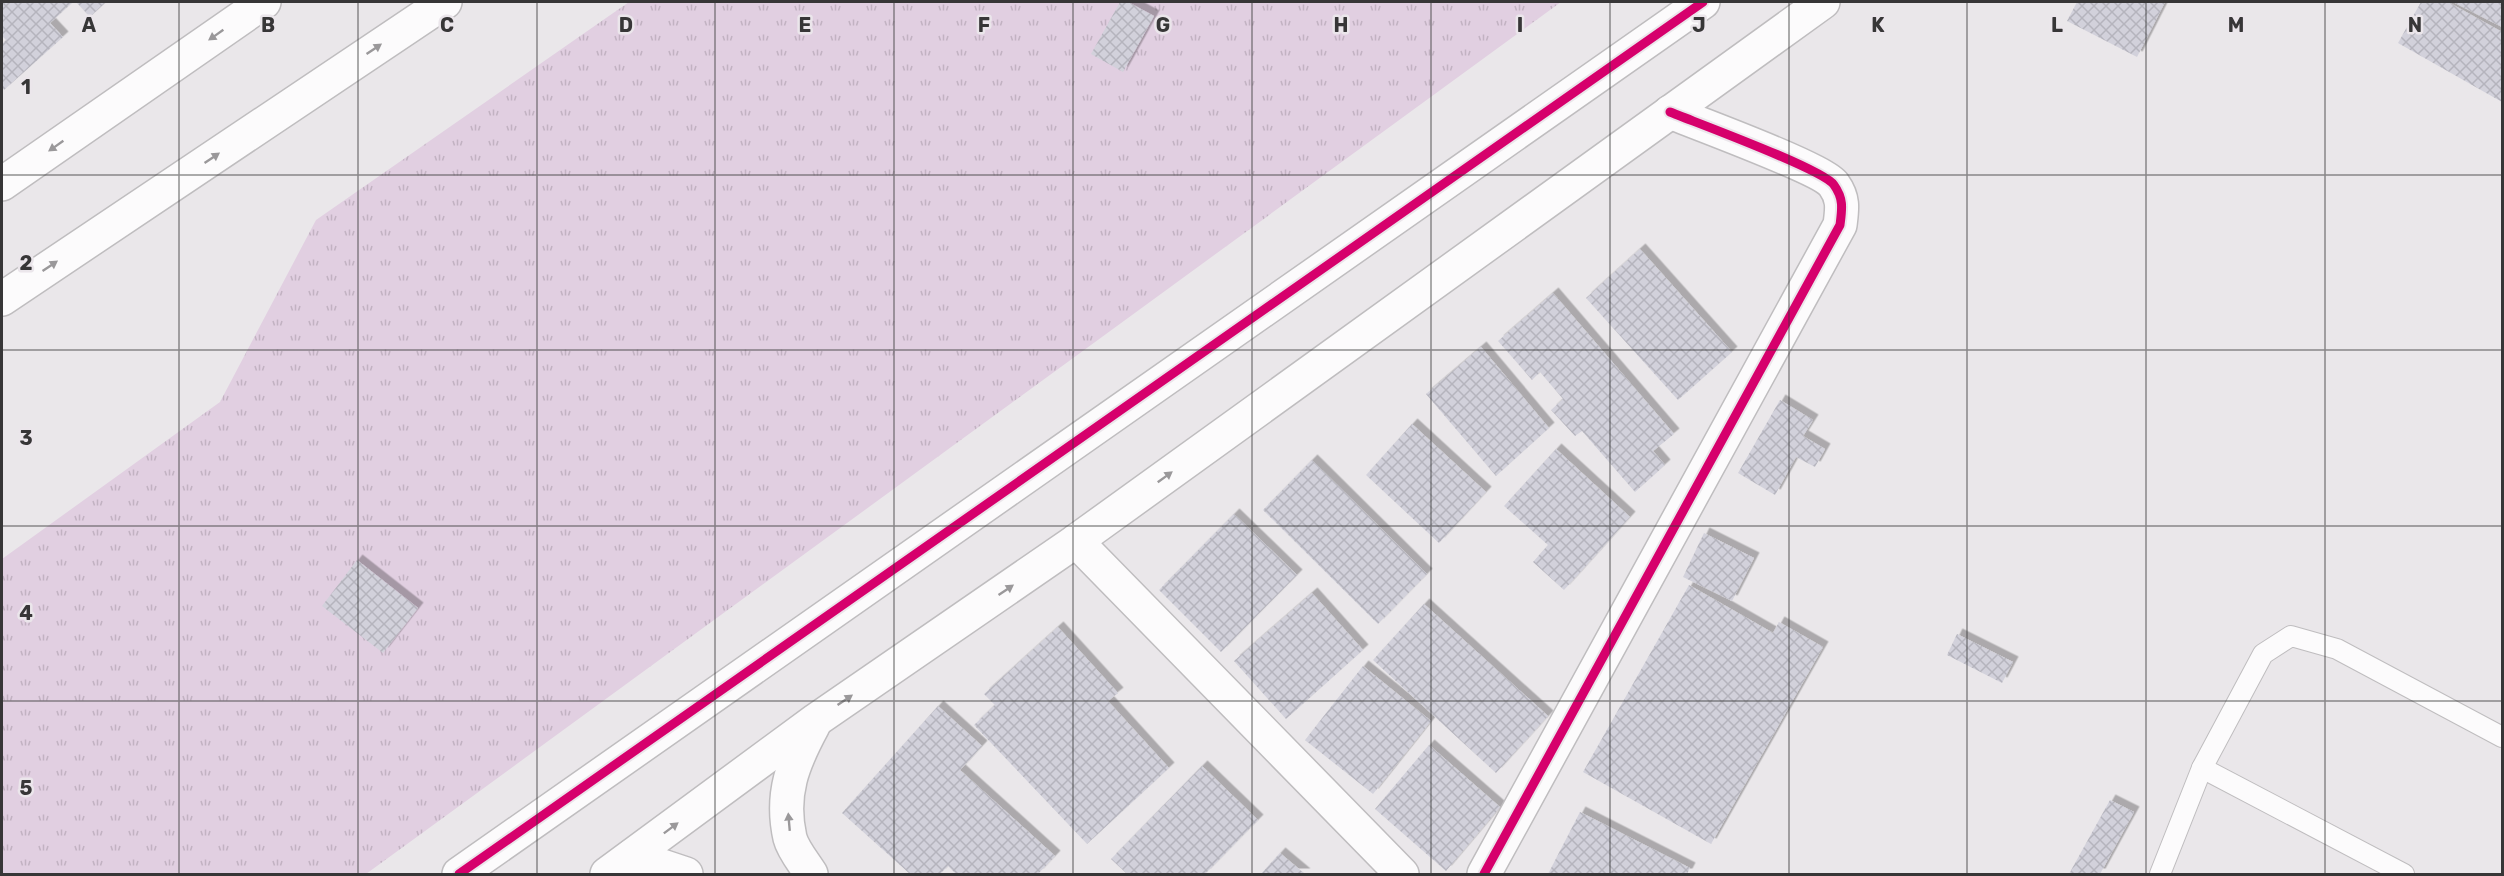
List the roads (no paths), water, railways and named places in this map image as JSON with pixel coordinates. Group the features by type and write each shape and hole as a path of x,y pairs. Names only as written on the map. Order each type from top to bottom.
{"street":[{"path":"2,184 264,2"},
{"path":"2,299 445,2"},
{"path":"459,874 1702,2"},
{"path":"619,866 816,720 1076,542 1823,2"},
{"path":"1484,874 1840,225 1843,203 1833,183 1811,169 1670,112"},
{"path":"1076,542 1402,874"},
{"path":"811,874 791,840 786,793 795,760 816,720"},
{"path":"619,866 686,874"}],"lane":[{"path":"2160,874 2202,768 2263,654 2291,636 2337,649 2502,737"},
{"path":"2202,768 2404,874"}]}
